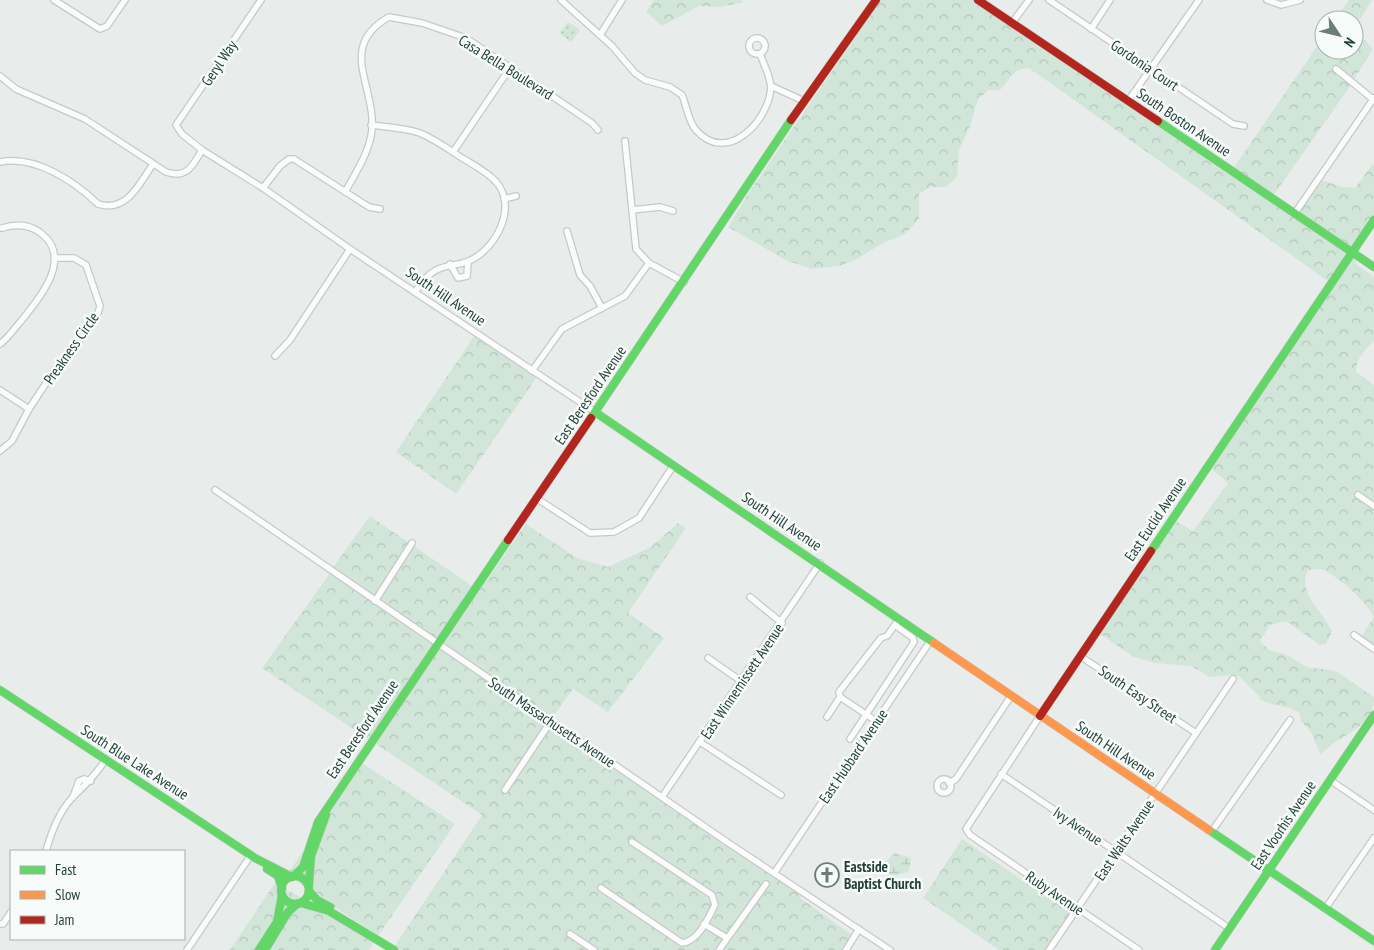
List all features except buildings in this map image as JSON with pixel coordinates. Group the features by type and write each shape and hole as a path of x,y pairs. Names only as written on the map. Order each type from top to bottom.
{"street":[{"path":"54,0 100,29 107,26 125,0"},
{"name":"Geryl Way","path":"176,125 261,0"},
{"path":"561,0 600,35 645,80 670,88 682,95 690,123 704,137 715,142 728,144 748,133 767,105 771,86 760,54"},
{"path":"600,35 622,0"},
{"name":"East Beresford Avenue","path":"293,877 303,867 318,822 436,643 684,282 804,101 876,0"},
{"name":"South Boston Avenue","path":"978,0 1374,267"},
{"path":"1012,23 1029,0"},
{"name":"Gordonia Court","path":"1049,0 1233,124 1244,126"},
{"path":"1091,29 1110,0"},
{"path":"1128,101 1199,0"},
{"path":"1267,0 1281,5 1300,0"},
{"name":"Casa Bella Boulevard","path":"345,192 362,163 371,135 371,107 360,49 366,36 379,23 389,17 422,23 466,38 592,123 598,130"},
{"path":"453,152 510,68"},
{"path":"1294,213 1374,99 1336,69"},
{"path":"1,79 38,100 85,119 166,172 179,175 188,171 202,150"},
{"path":"771,86 804,101"},
{"name":"South Hill Avenue","path":"176,125 182,134 202,150 264,188 350,249 416,291 673,466 820,563 897,622 931,640 1040,716 1374,941"},
{"path":"371,125 418,133 453,152 492,177 498,184 504,199 506,212 501,230 480,255 468,262 450,264 431,272 416,291"},
{"path":"626,141 636,249 649,263 684,282"},
{"path":"264,188 280,166 290,159 369,207 380,209"},
{"path":"0,162 11,160 42,167 58,174 98,204 106,207 115,207 126,201 153,164"},
{"path":"504,199 516,196"},
{"path":"632,210 660,207 673,211"},
{"name":"East Euclid Avenue","path":"970,835 966,829 1001,774 1374,220"},
{"path":"0,344 40,298 48,285 56,258 50,240 40,232 23,225 2,228"},
{"path":"567,231 580,275 590,286 602,308"},
{"path":"276,356 290,340 350,249"},
{"name":"Preakness Circle","path":"0,451 12,441 29,409 54,371 71,353 98,313 100,306 86,264 74,258 56,258"},
{"path":"450,264 458,278 461,279 467,276 468,262"},
{"path":"532,371 562,330 625,296 649,263"},
{"path":"0,390 29,409"},
{"path":"536,498 590,533 614,532 639,518 673,466"},
{"name":"South Massachusetts Avenue","path":"216,490 436,643 890,950"},
{"path":"1358,495 1374,506"},
{"path":"375,601 412,544"},
{"name":"East Winnemissett Avenue","path":"662,797 782,622 820,563"},
{"path":"750,598 782,622"},
{"path":"827,717 840,697 839,692 880,638 887,636 897,622 913,638 914,642 850,739"},
{"path":"1354,635 1374,649"},
{"name":"East Hubbard Avenue","path":"775,872 931,640"},
{"name":"South Easy Street","path":"1080,656 1196,733"},
{"path":"708,658 741,681"},
{"name":"East Walts Avenue","path":"1049,950 1233,680"},
{"name":"South Blue Lake Avenue","path":"0,690 253,856 293,877"},
{"path":"949,783 956,779 1011,696"},
{"path":"840,697 876,721"},
{"name":"East Voorhis Avenue","path":"1214,950 1374,715"},
{"path":"1212,831 1290,720"},
{"path":"505,790 551,721"},
{"path":"700,742 781,795"},
{"path":"46,850 51,835 73,798 79,781 84,779 91,781 106,759"},
{"name":"Ivy Avenue","path":"1001,774 1229,928"},
{"path":"1330,780 1374,810"},
{"name":"East Beresford Avenue","path":"309,888 311,856 329,806"},
{"name":"Ruby Avenue","path":"970,835 1139,950"},
{"path":"1325,909 1374,838"},
{"path":"601,888 682,943 694,938 704,924 716,905 712,895 632,842"},
{"path":"187,950 253,856"},
{"name":"South Blue Lake Avenue","path":"253,856 259,864 278,876 282,891"},
{"path":"259,950 277,922 285,881 293,877 304,879 316,900 342,914 349,921"},
{"path":"719,950 766,884"},
{"path":"265,950 280,927 287,910 307,898 309,888"},
{"path":"282,891 285,900 320,907 349,921 394,950"},
{"path":"0,924 3,924 10,914"},
{"path":"704,924 727,938"},
{"path":"846,950 859,929"},
{"path":"570,934 594,950"}],"green space":[{"path":"654,0 741,0 744,2 720,7 699,6 662,26 646,12"},
{"path":"881,0 974,0 1229,175 1231,173 1291,216 1293,215 1348,253 1329,282 1029,68 1015,72 1000,90 989,90 978,99 970,126 959,150 957,177 946,187 930,187 919,194 919,219 905,234 883,243 855,260 839,266 812,269 788,261 728,227 748,194"},
{"path":"1349,0 1372,0 1364,13 1364,10 1342,10"},
{"path":"568,22 580,30 571,42 559,33"},
{"path":"1364,40 1367,42 1373,49 1353,81 1336,66 1333,68 1351,85 1273,196 1233,169 1314,51 1314,60 1364,60"},
{"path":"1372,165 1374,165 1374,214 1351,249 1298,213 1321,180 1342,187 1355,188"},
{"path":"1354,256 1356,264 1374,277 1374,341 1359,358 1356,372 1374,385 1374,617 1353,591 1332,574 1319,569 1307,571 1305,579 1309,595 1332,631 1326,644 1320,645 1286,621 1270,625 1260,641 1269,650 1285,654 1307,667 1336,671 1374,697 1371,713 1367,719 1320,754 1311,732 1301,721 1300,714 1291,709 1259,699 1260,697 1240,677 1232,675 1210,677 1191,666 1155,663 1134,657 1099,633 1176,521 1193,531 1228,483 1210,468"},
{"path":"475,335 537,377 456,494 396,452"},
{"path":"370,516 409,543 374,597 332,569"},
{"path":"678,523 686,528 628,613 664,638 608,712 573,689 551,719 442,644 526,524 577,558 608,567 651,547"},
{"path":"414,546 472,586 435,640 378,600"},
{"path":"330,573 433,644 368,739 262,668"},
{"path":"1374,617 1374,644 1365,640 1362,635"},
{"path":"437,647 548,722 502,790 506,793 552,725 803,894 800,898 852,935 842,950 723,950 769,883 765,881 726,935 707,924 718,905 714,893 631,838 629,842 710,896 713,904 701,926 693,936 683,940 600,885 598,889 681,945 690,944 705,927 724,939 716,950 598,950 569,931 567,935 589,950 398,950 394,947 482,815 373,742"},
{"path":"362,763 455,824 378,936 287,875"},
{"path":"962,839 1071,913 1045,950 999,950 923,898"},
{"path":"895,853 911,858 909,871 893,877 887,873 885,862"},
{"path":"275,883 375,940 369,950 230,950"}],"traffic: fast":[{"path":"591,418 791,120"},
{"path":"1158,121 1374,267"},
{"path":"1151,551 1374,220"},
{"path":"595,412 934,643"},
{"path":"294,876 303,867 318,822 508,540"},
{"path":"0,690 255,858 292,877"},
{"path":"1215,950 1374,715"},
{"path":"309,885 311,856 326,815"},
{"path":"1209,830 1374,941"},
{"path":"267,869 278,876 282,888"},
{"path":"295,876 305,880 309,890 305,900 295,904 285,900 281,890 285,880 295,876"},
{"path":"309,891 317,900 330,907"},
{"path":"259,950 277,922 282,895"},
{"path":"301,903 329,911 394,950"},
{"path":"265,950 288,912 297,904"}],"traffic: slow":[{"path":"934,643 1209,830"}],"traffic: jam":[{"path":"791,120 876,0"},
{"path":"978,0 1158,121"},
{"path":"508,540 591,418"},
{"path":"1040,716 1151,551"}],"place":[{"name":"Eastside Baptist Church","path":"827,875"}]}
